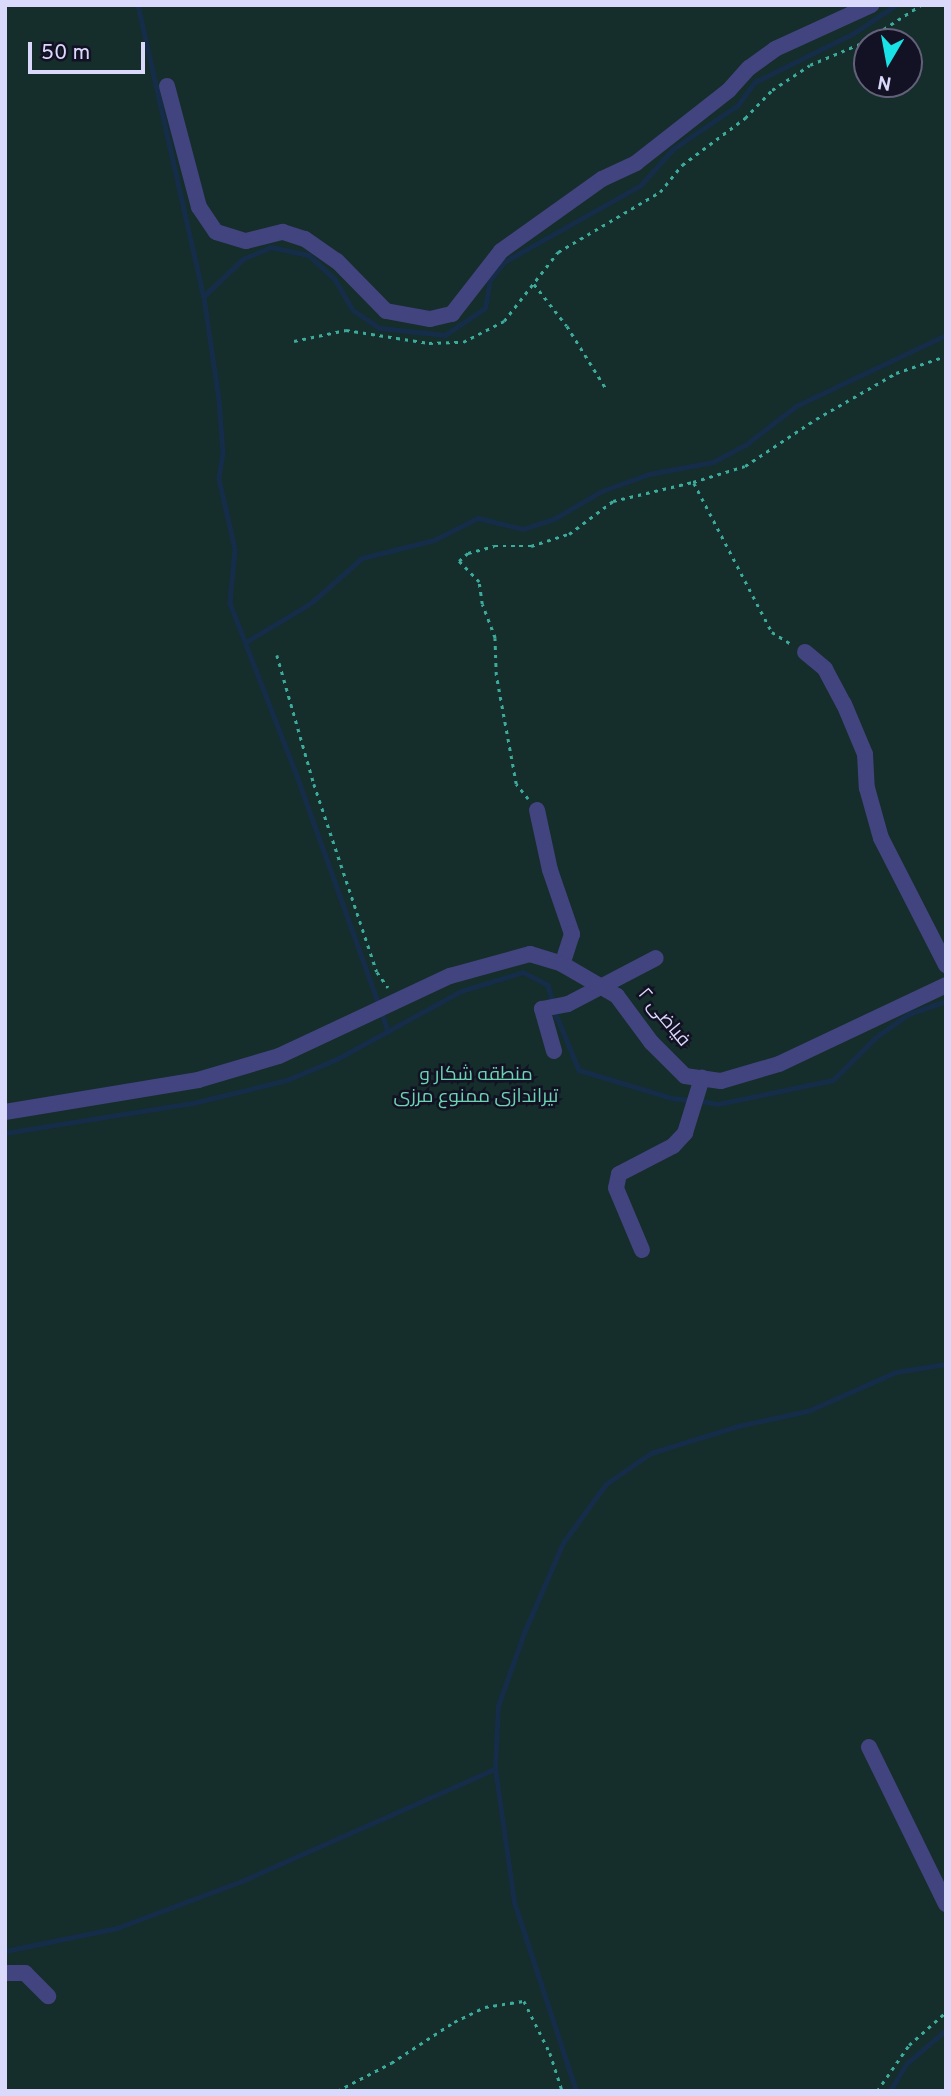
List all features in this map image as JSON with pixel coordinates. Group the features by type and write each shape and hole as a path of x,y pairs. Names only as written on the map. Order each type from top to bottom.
{"street":[{"path":"167,86 199,207 216,232 246,241 283,232 305,239 337,261 386,310 430,319 452,314 500,251 602,179 636,163 729,90 757,62 775,50 871,5"},
{"path":"805,652 825,669 844,704 865,754 867,788 881,838 946,965"},
{"path":"537,810 550,870 572,934 562,964"},
{"name":"فیاضی ۲","path":"5,1112 198,1080 279,1056 391,1001 450,976 500,959 530,954 562,964 617,996 651,1042 685,1076 721,1081 779,1064 946,985"},
{"path":"554,1051 542,1009 554,1007 656,958"},
{"path":"642,1250 616,1188 619,1174 673,1146 685,1133 702,1078"},
{"path":"869,1747 946,1903"},
{"path":"5,1973 25,1973 48,1996"}],"path":[{"path":"294,341 346,330 429,343 463,342 503,321 558,252 660,192 681,165 745,118 772,90 810,65 862,43 922,5"},
{"path":"534,284 567,326 607,390"},
{"path":"537,810 516,784 496,675 495,638 482,604 479,582 459,561 468,553 494,546 531,546 569,534 613,502 745,466 816,419 897,373 946,356"},
{"path":"693,482 772,632 805,652"},
{"path":"277,654 314,784 377,972 391,1001"},
{"path":"337,2091 391,2063 454,2022 485,2007 523,2001 550,2053 562,2091"},
{"path":"877,2091 909,2045 946,2012"}],"green space":[{"name":"منطقه شکار و تیراندازی ممنوع مرزی","path":"5,5 946,5 946,2091 5,2091"}],"waterway":[{"path":"138,5 204,297 219,400 223,453 219,479 235,549 230,603 296,773 379,1005"},
{"path":"204,296 243,259 271,247 309,255 335,279 353,310 380,328 445,335 485,308 490,280 504,262 641,185 673,149 738,105 755,82 854,33 896,5"},
{"path":"246,642 311,603 362,558 434,540 478,518 523,529 554,519 602,491 649,474 713,462 748,443 796,406 946,335"},
{"path":"5,1133 193,1103 287,1080 337,1059 461,991 523,972 548,985 553,1003"},
{"path":"700,1101 718,1104 833,1080 876,1037 909,1014 946,1001"},
{"path":"555,1012 579,1070 672,1098 692,1100"},
{"path":"382,1013 388,1032"},
{"path":"576,2091 514,1902 495,1769 498,1706 524,1633 563,1543 606,1484 651,1453 738,1426 808,1411 896,1372 946,1364"},
{"path":"5,1951 117,1928 242,1881 495,1769"},
{"path":"890,2091 906,2064 946,2030"}]}
